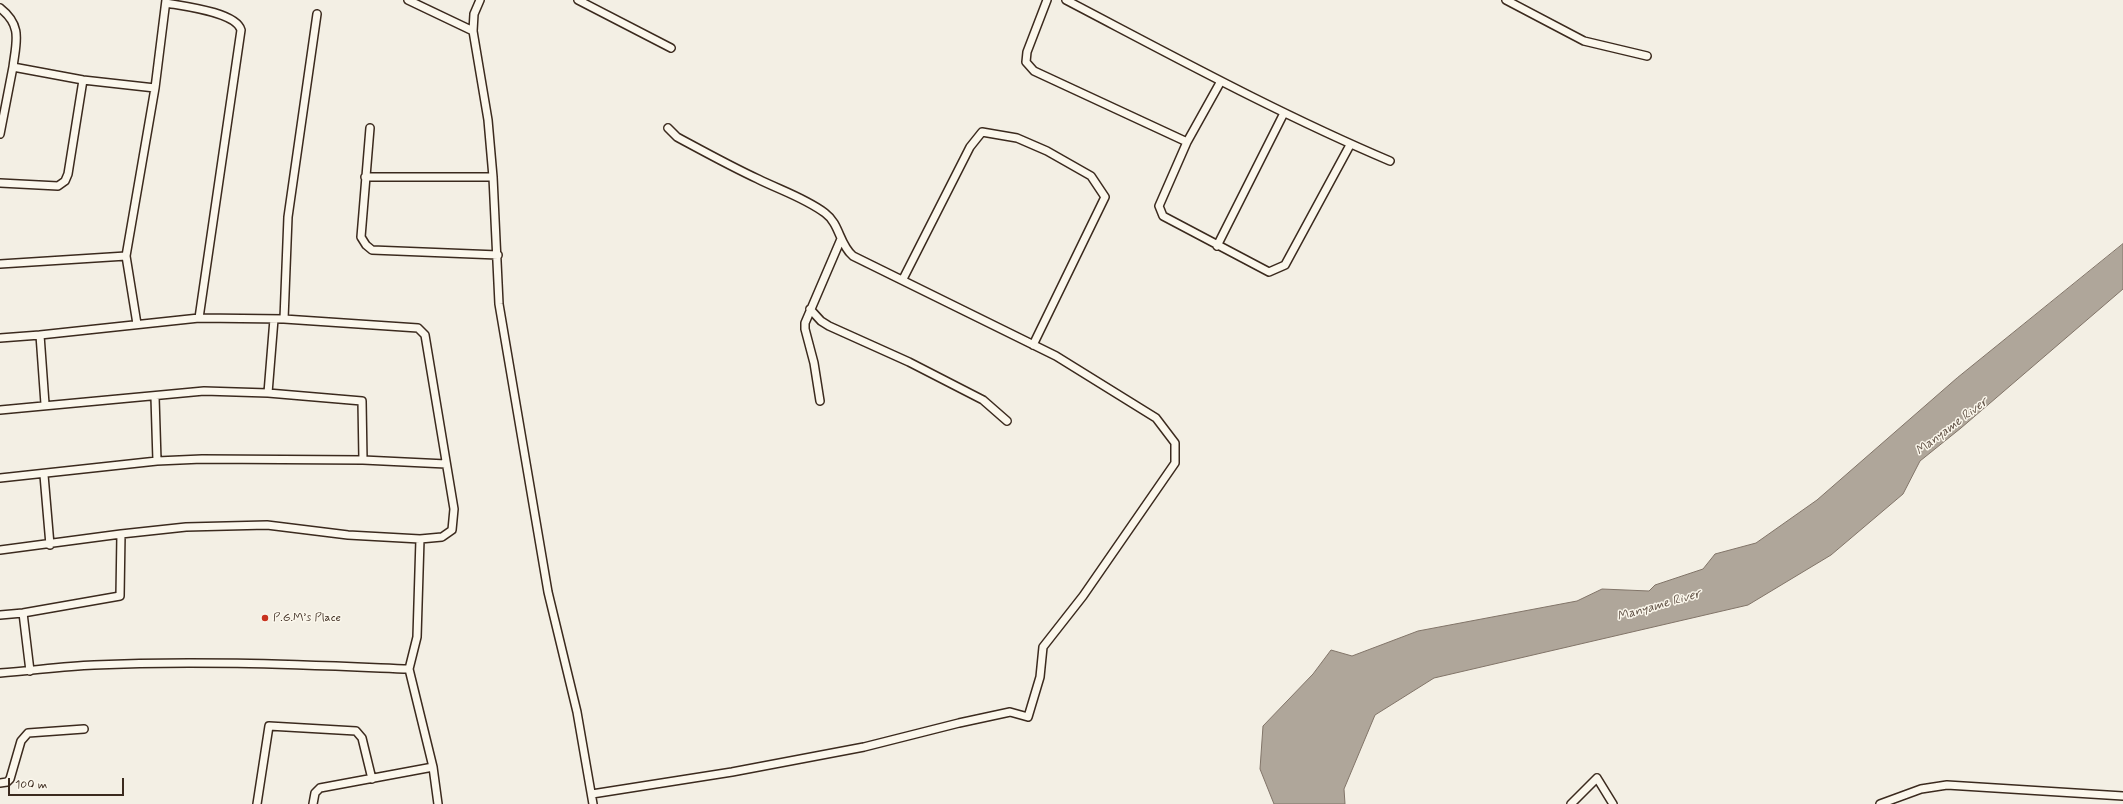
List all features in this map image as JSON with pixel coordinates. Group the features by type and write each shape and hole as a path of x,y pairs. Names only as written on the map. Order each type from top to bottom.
{"street":[{"path":"408,0 473,31"},
{"path":"480,0 474,14 473,31 488,120 494,177 499,304 548,592 577,712 593,804"},
{"path":"578,0 671,48"},
{"path":"1048,0 1027,52 1026,62 1034,71 1187,142"},
{"path":"1066,0 1284,113 1350,145 1390,161"},
{"path":"1506,0 1584,41 1647,56"},
{"path":"137,324 126,256 155,88 166,1 211,11 237,23 241,30 199,318"},
{"path":"0,8 13,22 17,31 13,67 0,134"},
{"path":"284,319 288,217 317,14"},
{"path":"13,67 83,80 155,88"},
{"path":"0,183 58,186 65,181 68,174 83,80"},
{"path":"1221,81 1187,142 1159,206 1163,216 1217,246 1269,272 1285,266 1350,145"},
{"path":"1217,246 1284,113"},
{"path":"370,128 361,237 366,245 372,250 498,255"},
{"path":"592,794 732,772 880,744 918,733 1010,712 1028,717 1039,682 1043,647 1083,596 1176,463 1174,443 1156,418 1056,356 903,279 853,256 841,239 837,224 826,214 802,199 756,178 676,137 668,128"},
{"path":"903,279 970,148 982,132 1017,138 1047,151 1091,176 1105,198 1033,345"},
{"path":"365,177 494,177"},
{"path":"820,401 814,363 805,328 810,309 841,239"},
{"path":"0,264 126,256"},
{"path":"810,309 828,326 908,362 984,400 1007,421"},
{"path":"0,338 199,318 284,319 418,328 425,335 454,509 452,530 442,537 420,539 348,535 267,525 186,527 0,550"},
{"path":"268,392 274,319"},
{"path":"40,335 46,404"},
{"path":"0,410 46,404 204,391 268,392 362,401 363,460"},
{"path":"155,396 157,461"},
{"path":"0,478 44,475 157,461 202,459 363,460 446,464"},
{"path":"44,475 50,545"},
{"path":"0,615 22,613 120,596 121,534"},
{"path":"420,539 417,636 409,668 433,767 438,804"},
{"path":"22,613 30,671"},
{"path":"0,673 92,665 145,663 248,663 409,668"},
{"path":"257,804 269,726 356,731 362,738 372,779"},
{"path":"0,783 7,782 10,779 21,741 28,733 84,729"},
{"path":"313,804 315,793 320,788 433,767"},
{"path":"1571,804 1597,778 1613,804"},
{"path":"1880,804 1921,789 1947,785 2123,796"}],"water":[{"name":"Manyame River","path":"2123,244 2123,289 1961,428 1920,461 1903,494 1831,555 1748,605 1434,678 1375,715 1344,789 1345,804 1274,804 1260,769 1263,726 1313,674 1331,650 1352,656 1418,631 1577,601 1602,589 1649,591 1655,585 1703,569 1715,554 1756,543 1817,500 1957,378"}],"place":[{"name":"P.G.M’s Place","path":"265,618"}]}
